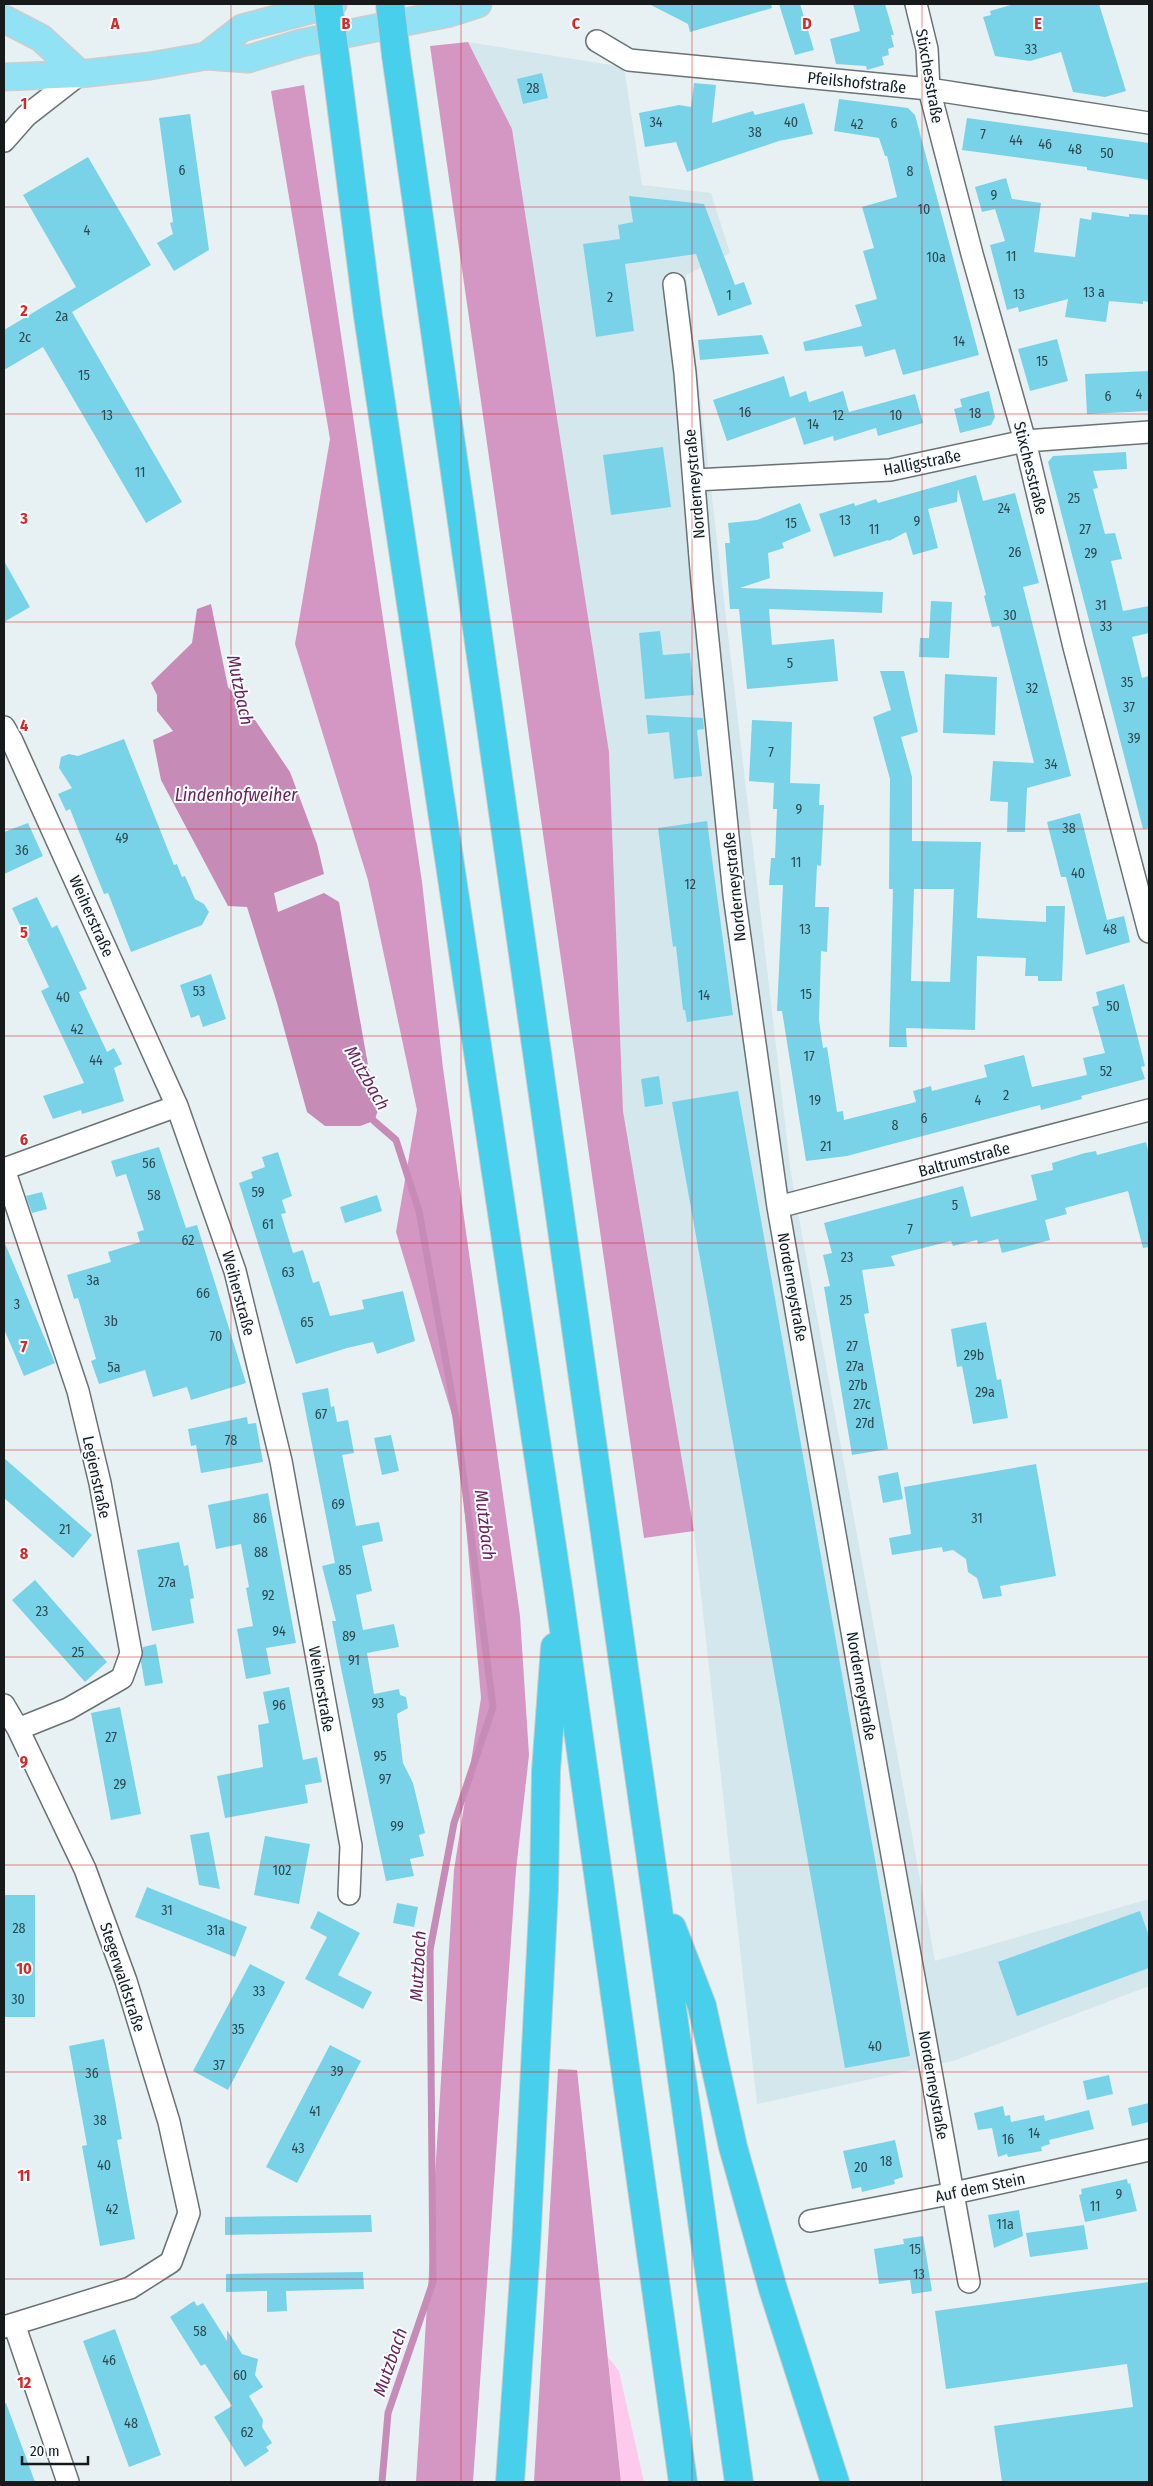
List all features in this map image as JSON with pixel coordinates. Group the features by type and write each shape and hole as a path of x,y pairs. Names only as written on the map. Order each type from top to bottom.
{"highway":[{"path":"328,4 368,316 559,1594 683,2482"},
{"path":"390,4 738,2482"},
{"path":"510,2482 526,2247 544,1890 546,1771 559,1594"},
{"path":"654,1883 702,2006 738,2166 773,2289 835,2482"}],"main road":[{"path":"206,56 242,28 333,4"},
{"path":"4,77 80,74 206,56 248,58 301,44 450,13 478,4"},
{"path":"4,19 41,38 80,74"}],"street":[{"name":"Stixchesstraße","path":"916,4 927,49 929,89 972,254 1025,441 1074,647 1149,932"},
{"name":"Pfeilshofstraße","path":"597,41 630,60 929,89 1149,123"},
{"path":"4,141 26,116 80,74"},
{"name":"Norderneystraße","path":"674,284 685,373 734,895 778,1207 857,1662 969,2282"},
{"name":"Halligstraße","path":"694,480 890,470 1025,441 1149,432"},
{"name":"Weiherstraße","path":"4,727 177,1106 235,1271 281,1461 350,1846 349,1894"},
{"name":"Legienstraße","path":"18,1729 68,1709 122,1678 131,1653 100,1483 78,1391 4,1169 177,1106"},
{"name":"Baltrumstraße","path":"778,1207 1149,1110"},
{"name":"Stegerwaldstraße","path":"4,1705 18,1729 85,1869 126,1981 169,2122 189,2213 171,2262 130,2288 9,2325"},
{"name":"Auf dem Stein","path":"810,2221 954,2193 1149,2150"},
{"path":"9,2325 68,2482"}],"shaded area":[{"path":"468,42 624,67 642,185 711,193 730,253 686,275 791,1174 935,1961 1149,1899 1149,1986 953,2061 757,2104 694,1531 623,1111 609,752 512,129"},
{"path":"468,42 512,129 609,752 623,1111 694,1531 644,1538 430,46"},
{"path":"304,85 422,882 443,1068 520,1616 529,1755 516,1870 473,2482 416,2482 454,1870 481,1698 458,1434 396,1232 417,1110 368,880 295,644 330,439 271,91"},
{"path":"558,2069 577,2070 621,2482 534,2482"},
{"path":"608,2357 619,2371 644,2482 621,2482"}],"water":[{"name":"Lindenhofweiher","path":"211,604 228,687 255,720 290,772 317,844 324,874 274,893 278,912 324,893 339,902 368,1065 379,1108 374,1121 360,1126 325,1126 307,1112 277,1003 247,907 228,906 161,780 153,740 173,731 157,711 157,695 151,683 192,643 197,609"}],"building":[{"path":"649,4 771,4 772,8 690,32 688,24"},
{"path":"779,4 800,4 814,50 795,55"},
{"path":"853,4 885,4 894,35 891,35 894,47 888,49 889,55 882,57 884,65 867,70 866,66 836,64 830,39 860,31"},
{"path":"1014,4 1099,4 1126,91 1105,97 1073,92 1061,52 1030,61 995,56 983,17 991,15 990,11"},
{"path":"542,73 548,98 523,104 517,79"},
{"path":"694,83 716,85 712,123 753,111 755,115 804,103 813,134 779,141 687,172 676,142 645,147 639,113 679,105 691,107"},
{"path":"839,99 908,108 915,115 979,355 903,375 895,349 865,357 862,346 805,351 803,342 862,326 855,305 877,299 863,251 874,248 862,207 897,197 887,156 885,156 879,138 834,131"},
{"path":"190,114 209,250 174,271 157,243 173,234 170,223 173,222 159,118"},
{"path":"967,118 1149,143 1149,180 1087,170 1087,167 962,150"},
{"path":"88,157 151,265 72,312 182,502 146,523 43,347 4,370 4,330 76,287 23,195"},
{"path":"1006,178 1012,199 1041,203 1034,252 1075,257 1080,218 1091,220 1092,212 1129,217 1129,214 1149,215 1149,302 1143,301 1143,304 1109,301 1106,322 1065,317 1068,299 1019,312 1018,307 1007,310 990,245 1005,241 995,209 982,212 975,187"},
{"path":"629,196 704,204 735,285 744,282 752,304 718,316 696,254 625,264 634,331 596,337 583,244 620,239 618,225 633,222"},
{"path":"762,335 769,354 700,360 698,340"},
{"path":"1057,339 1068,381 1030,391 1018,349"},
{"path":"1149,371 1149,411 1087,414 1085,374"},
{"path":"784,376 790,397 806,391 809,402 843,391 849,412 915,394 923,423 878,436 876,428 834,441 833,436 804,445 795,417 727,441 713,400"},
{"path":"989,391 995,417 991,425 960,433 954,409 962,407 960,399"},
{"path":"663,447 671,507 611,515 603,455"},
{"path":"1126,452 1127,469 1093,471 1098,488 1093,489 1105,534 1115,533 1122,559 1111,561 1123,611 1149,606 1149,633 1132,637 1142,678 1149,676 1149,828 1143,829 1048,462 1053,456"},
{"path":"976,475 983,501 1015,493 1039,583 1023,587 1071,776 1027,788 1025,832 1007,832 1008,802 990,801 993,761 1034,763 999,626 992,627 984,596 986,595 958,489 957,502 928,509 938,548 913,555 906,532 889,541 834,557 819,514 854,503 855,506 876,499 878,503"},
{"path":"800,503 811,531 782,543 784,548 768,553 770,578 740,588 883,592 882,613 769,609 772,645 834,639 838,681 747,689 739,609 730,609 725,543 730,543 728,523 757,520"},
{"path":"4,561 30,607 4,622"},
{"path":"931,601 952,602 949,658 919,657 920,638 929,638"},
{"path":"660,631 663,655 690,653 694,695 645,699 639,633"},
{"path":"880,671 904,671 918,732 901,737 912,777 912,841 981,842 977,918 1046,922 1046,906 1065,906 1062,981 1038,981 1038,976 1025,976 1026,958 977,956 975,1030 906,1028 907,1047 889,1047 893,889 889,889 890,779 873,717 891,710","holes":["914,889 954,889 950,982 911,981"]},
{"path":"945,674 997,677 995,735 943,733"},
{"path":"646,715 703,718 704,729 697,730 702,776 674,779 669,732 648,734"},
{"path":"752,720 792,722 790,783 820,784 819,805 824,805 821,866 817,865 815,907 829,907 827,952 821,951 819,1020 823,1048 827,1047 837,1112 843,1111 844,1120 916,1102 913,1091 931,1086 932,1091 987,1077 984,1065 1024,1055 1032,1087 1087,1075 1083,1058 1105,1053 1092,1007 1099,1005 1096,992 1124,984 1145,1066 1141,1067 1145,1079 1081,1096 1082,1099 1041,1110 1040,1105 847,1156 806,1161 782,1011 777,1011 783,885 769,885 771,858 775,858 777,809 773,809 774,783 749,781"},
{"path":"124,739 174,865 177,864 182,877 185,876 195,899 204,904 209,912 202,925 131,952 108,893 104,894 70,809 66,811 58,794 72,788 59,768 61,757 69,754 78,756"},
{"path":"1080,813 1107,920 1124,916 1130,942 1086,955 1066,877 1061,877 1047,822"},
{"path":"707,821 733,1015 687,1022 685,1010 683,1010 676,946 673,947 658,828"},
{"path":"28,823 43,856 4,874 4,832"},
{"path":"37,897 52,928 57,925 87,989 79,992 107,1052 114,1048 122,1064 114,1068 124,1101 82,1114 81,1110 53,1119 43,1096 84,1083 41,991 49,987 12,908"},
{"path":"211,974 226,1019 203,1027 199,1015 191,1018 180,985"},
{"path":"659,1076 663,1104 645,1107 641,1079"},
{"path":"738,1091 910,2056 845,2068 672,1102"},
{"path":"1146,1142 1149,1154 1149,1247 1143,1248 1128,1191 1065,1208 1067,1214 1045,1220 1050,1240 1002,1253 998,1239 978,1244 977,1240 953,1246 951,1241 891,1256 895,1266 862,1270 869,1313 864,1314 888,1449 852,1455 824,1287 830,1286 823,1255 832,1253 824,1223 963,1186 971,1217 1037,1200 1031,1175 1053,1170 1052,1163 1085,1153 1096,1151 1097,1155"},
{"path":"159,1147 186,1228 197,1225 246,1383 191,1400 187,1387 153,1397 145,1370 99,1384 91,1361 96,1359 78,1298 74,1299 67,1275 111,1262 108,1252 140,1242 137,1232 144,1230 126,1174 116,1177 111,1161"},
{"path":"278,1152 292,1196 282,1200 286,1213 281,1214 293,1253 303,1250 313,1283 319,1281 330,1316 364,1309 362,1300 403,1291 415,1341 377,1354 373,1342 296,1364 239,1183 253,1178 251,1172 265,1167 262,1157"},
{"path":"42,1192 47,1209 32,1213 26,1196"},
{"path":"377,1195 382,1211 345,1223 340,1207"},
{"path":"4,1241 55,1363 24,1376 4,1329"},
{"path":"986,1322 997,1380 1001,1379 1008,1418 973,1424 962,1366 957,1367 951,1329"},
{"path":"328,1388 331,1407 334,1406 337,1422 348,1420 354,1453 342,1455 356,1526 379,1522 383,1541 362,1546 372,1591 356,1595 363,1630 394,1624 399,1647 367,1653 374,1694 399,1689 400,1695 406,1697 408,1708 397,1714 403,1763 413,1783 425,1833 419,1835 424,1856 410,1859 414,1876 386,1881 332,1621 336,1621 322,1566 335,1563 302,1393"},
{"path":"247,1417 248,1424 256,1423 263,1462 201,1473 196,1445 191,1446 188,1429"},
{"path":"391,1435 399,1471 382,1475 374,1438"},
{"path":"4,1458 92,1535 73,1558 4,1498"},
{"path":"1036,1464 1056,1576 1000,1586 1002,1596 983,1599 977,1578 968,1572 966,1559 953,1550 943,1552 942,1547 892,1555 889,1538 911,1534 904,1487"},
{"path":"898,1472 903,1499 883,1503 878,1476"},
{"path":"268,1493 296,1643 266,1648 271,1674 246,1679 237,1629 253,1626 246,1588 249,1587 241,1544 216,1549 208,1505"},
{"path":"179,1542 184,1566 188,1565 194,1598 190,1599 194,1623 152,1631 137,1550"},
{"path":"35,1580 107,1662 85,1682 12,1600"},
{"path":"156,1644 163,1683 145,1686 141,1662 143,1647"},
{"path":"289,1687 303,1760 317,1757 322,1782 305,1785 308,1803 225,1818 217,1776 263,1767 258,1725 269,1723 263,1692"},
{"path":"120,1707 141,1814 111,1820 91,1713"},
{"path":"209,1832 220,1889 199,1885 190,1835"},
{"path":"265,1836 310,1844 299,1904 254,1895"},
{"path":"147,1887 247,1927 235,1957 135,1917"},
{"path":"4,1895 35,1895 35,2017 4,2017"},
{"path":"397,1903 418,1907 414,1927 393,1923"},
{"path":"318,1911 360,1933 338,1975 372,1992 363,2009 305,1979 327,1937 310,1928"},
{"path":"1140,1911 1149,1936 1149,1968 1017,2016 998,1962"},
{"path":"250,1964 285,1982 228,2090 193,2071"},
{"path":"104,2039 122,2139 117,2140 135,2239 100,2246 82,2146 87,2145 69,2046"},
{"path":"330,2045 361,2061 297,2183 266,2167"},
{"path":"1109,2075 1113,2094 1087,2100 1083,2081"},
{"path":"1149,2103 1149,2122 1132,2126 1128,2108"},
{"path":"1003,2106 1005,2116 1010,2115 1011,2122 1044,2115 1045,2121 1089,2110 1094,2129 1049,2140 1050,2144 1041,2147 1042,2151 1008,2157 1007,2154 998,2157 992,2128 978,2130 974,2113"},
{"path":"895,2140 903,2177 894,2180 895,2184 862,2192 861,2187 852,2189 843,2151"},
{"path":"1127,2179 1128,2184 1130,2183 1137,2211 1085,2222 1079,2195 1082,2194 1081,2189"},
{"path":"1019,2210 1023,2236 994,2248 988,2215"},
{"path":"371,2215 372,2232 225,2235 225,2217"},
{"path":"1084,2225 1088,2249 1030,2257 1026,2233"},
{"path":"923,2236 932,2291 912,2294 910,2280 879,2284 874,2249 904,2244 903,2239"},
{"path":"363,2272 364,2289 286,2291 287,2311 267,2312 267,2291 226,2292 226,2274"},
{"path":"1149,2282 1149,2482 1002,2482 994,2426 1133,2407 1127,2364 946,2389 935,2311"},
{"path":"194,2301 197,2306 203,2303 227,2341 227,2330 242,2354 258,2359 255,2375 263,2387 249,2396 263,2420 262,2427 272,2443 266,2447 269,2451 245,2467 214,2417 232,2406 205,2364 201,2366 170,2317"},
{"path":"115,2329 161,2455 129,2467 83,2341"},
{"path":"6,2403 35,2482 4,2482 4,2404"}],"waterway":[{"name":"Mutzbach","path":"369,1113 374,1121 396,1140 419,1211 456,1418 493,1707 454,1823 430,1950 433,2282 388,2413 382,2482"}]}
